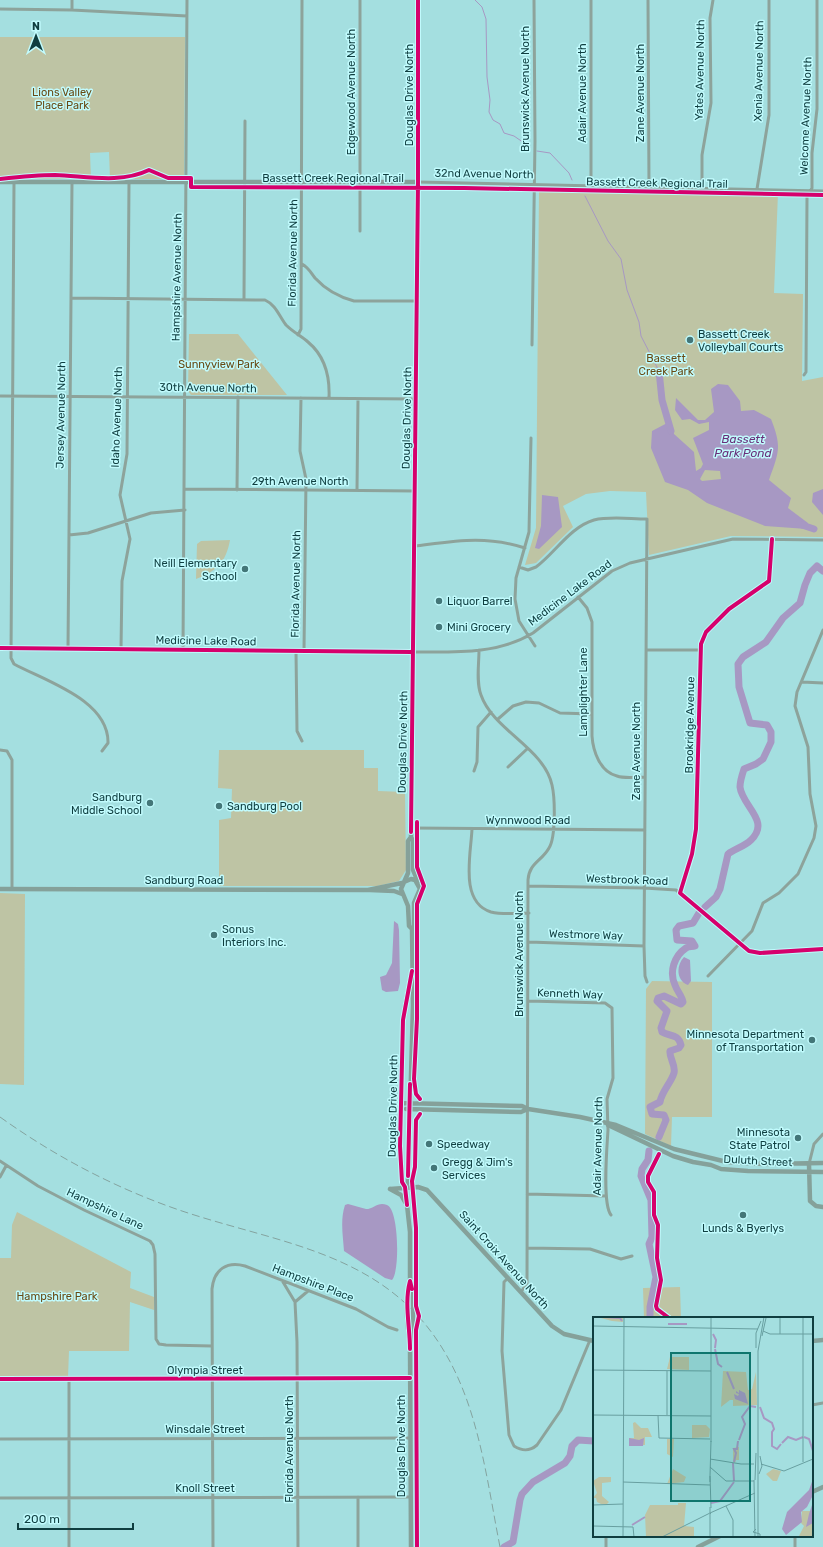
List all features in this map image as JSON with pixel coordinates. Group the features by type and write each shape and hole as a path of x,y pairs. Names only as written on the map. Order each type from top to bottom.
{"street":[{"path":"72,0 72,10"},
{"name":"Hampshire Avenue North","path":"183,650 187,0"},
{"name":"Florida Avenue North","path":"298,335 301,329 303,182 302,0"},
{"name":"Edgewood Avenue North","path":"360,0 360,231"},
{"name":"Douglas Drive North","path":"405,1187 408,1182 409,1109 414,985 412,971 412,930 414,927 414,903 420,889 413,870 413,841 411,837 418,182 418,0"},
{"name":"Brunswick Avenue North","path":"532,345 534,0"},
{"name":"Adair Avenue North","path":"591,0 591,186"},
{"name":"Zane Avenue North","path":"648,0 649,187"},
{"name":"Yates Avenue North","path":"702,188 702,155 711,102 710,18 713,0"},
{"name":"Xenia Avenue North","path":"757,189 769,115 769,0"},
{"name":"Welcome Avenue North","path":"804,375 806,372 807,197 808,191 812,188 812,153 817,109 817,0"},
{"path":"0,9 72,10 187,16"},
{"path":"244,298 245,121"},
{"name":"32nd Avenue North","path":"0,182 418,182 823,191"},
{"path":"14,182 12,661 14,664 69,691 94,711 107,730 108,743 102,751"},
{"name":"Jersey Avenue North","path":"68,649 72,182"},
{"name":"Idaho Avenue North","path":"121,649 122,581 130,538 120,495 127,462 129,182"},
{"path":"302,264 307,267 322,285 344,298 354,301 417,301"},
{"path":"71,298 259,298 269,302 286,325 315,349 322,359 329,380 330,398"},
{"name":"30th Avenue North","path":"0,396 416,399"},
{"path":"237,490 238,398"},
{"name":"Florida Avenue North","path":"301,398 300,451 305,473 306,490 304,651"},
{"path":"357,490 358,399"},
{"path":"527,636 520,621 515,599 519,567 525,548 530,520 531,438"},
{"name":"29th Avenue North","path":"185,489 415,491"},
{"path":"69,535 88,534 151,513 185,510"},
{"name":"Zane Avenue North","path":"519,567 528,570 536,567 576,530 594,520 647,519 644,830 644,976 647,982"},
{"path":"414,546 464,539 480,539 495,540 525,548"},
{"path":"646,559 733,539 823,540"},
{"name":"Brookridge Avenue","path":"680,893 692,854 696,829 700,650 703,638 711,626 735,603 769,581 772,540"},
{"name":"Medicine Lake Road","path":"0,648 412,652 479,650 504,645 527,636 612,571 630,563 646,559"},
{"name":"Lamplighter Lane","path":"578,597 586,608 592,622 592,714 593,744 595,753 604,767 617,777 645,778"},
{"path":"708,976 740,944 756,924 764,903 779,893 798,874 814,838 816,826 810,794 808,746 795,706 802,682 823,630"},
{"name":"Medicine Lake Road","path":"527,636 535,646"},
{"name":"Brunswick Avenue North","path":"479,650 480,691 484,702 491,712 541,764 550,778 553,794 552,841 548,850 530,869 528,886 527,1284 521,1292"},
{"path":"646,650 700,650"},
{"name":"Florida Avenue North","path":"296,651 297,731 302,741"},
{"path":"802,682 823,683"},
{"path":"498,719 513,706 526,702 540,703 560,713 592,714"},
{"path":"474,771 477,762 478,728 491,712"},
{"path":"508,767 527,749"},
{"path":"2,750 10,753 12,760 12,889"},
{"name":"Wynnwood Road","path":"411,828 644,830"},
{"path":"472,829 469,883 471,893 475,900 480,906 492,912 528,913"},
{"name":"Douglas Drive North","path":"411,837 408,841 408,873 401,889 408,906 409,926 412,930"},
{"path":"403,882 411,879 418,882"},
{"name":"Sandburg Road","path":"368,890 403,882"},
{"name":"Westbrook Road","path":"528,886 676,890 740,944 754,953 823,949"},
{"name":"Sandburg Road","path":"0,889 368,890 394,891 403,895"},
{"path":"403,895 409,898 417,896"},
{"name":"Westmore Way","path":"528,942 644,946"},
{"name":"Douglas Drive North","path":"411,1547 410,1344 412,1332 412,1288 410,1280 410,1232 405,1187 402,1182 400,1163 404,1013 412,971"},
{"name":"Kenneth Way","path":"528,1001 605,1003 611,1006"},
{"name":"Adair Avenue North","path":"611,1006 613,1010 613,1078 607,1096 606,1124 608,1130 606,1196 608,1211 611,1215"},
{"name":"Duluth Street","path":"402,1106 410,1103 522,1106 528,1109 580,1117 624,1128 690,1154 727,1162 823,1163"},
{"name":"Duluth Street","path":"402,1106 409,1109 521,1112 528,1109"},
{"name":"Duluth Street","path":"606,1124 673,1156 711,1165 721,1169 748,1171 823,1172"},
{"path":"823,1134 814,1144 809,1164 810,1201 816,1206 823,1207"},
{"name":"Hampshire Lane","path":"0,1161 6,1166 84,1210 150,1241 156,1254 156,1339 159,1344 166,1345 212,1346"},
{"path":"0,1177 6,1166"},
{"path":"405,1187 390,1189 401,1195 407,1204"},
{"name":"Saint Croix Avenue North","path":"405,1187 422,1187 427,1190 552,1326 564,1334 592,1340"},
{"path":"527,1194 606,1196"},
{"path":"527,1248 590,1249 621,1259 632,1256"},
{"name":"Hampshire Place","path":"212,1346 213,1283 221,1268 232,1264 237,1264 356,1309 388,1327 397,1330"},
{"path":"508,1278 504,1282 502,1351 509,1435 514,1446 524,1450 533,1448 537,1445 561,1410 592,1340"},
{"name":"Florida Avenue North","path":"283,1282 295,1302 298,1379 298,1547"},
{"path":"295,1302 308,1291"},
{"path":"813,1341 823,1340"},
{"path":"212,1346 213,1547"},
{"name":"Olympia Street","path":"0,1379 410,1378"},
{"path":"69,1380 69,1547"},
{"path":"813,1405 823,1403"},
{"name":"Winsdale Street","path":"0,1439 410,1438"},
{"path":"813,1492 823,1487"},
{"path":"358,1497 358,1547"},
{"name":"Knoll Street","path":"0,1498 410,1497"},
{"path":"698,1547 718,1537"}],"green space":[{"name":"Lions Valley Place Park","path":"0,37 185,37 183,179 110,179 109,152 90,153 91,179 0,179"},
{"name":"Bassett Creek Park","path":"539,189 778,193 774,293 803,294 802,381 823,377 823,537 731,536 649,555 646,492 610,491 586,494 563,506 573,527 536,563 525,565 536,528"},
{"name":"Sunnyview Park","path":"189,334 238,334 287,395 191,395 188,391"},
{"path":"230,540 226,554 219,565 210,573 196,579 197,544 201,541"},
{"path":"219,750 364,750 364,768 378,768 378,791 405,792 406,870 399,881 377,886 219,886 219,820 231,818 232,789 218,788"},
{"path":"0,893 25,894 24,1085 0,1084"},
{"path":"652,981 712,982 712,1117 672,1117 671,1146 645,1134 646,989"},
{"name":"Hampshire Park","path":"17,1212 131,1272 130,1288 154,1297 154,1310 130,1302 129,1351 69,1351 68,1377 0,1376 0,1258 11,1258 12,1225"},
{"path":"680,1287 681,1317 644,1317 643,1288"}],"water":[{"name":"Bassett Park Pond","path":"718,384 728,385 740,401 741,411 754,410 771,419 777,436 778,450 769,480 791,498 788,508 808,523 807,529 765,526 707,503 688,490 665,482 651,448 652,431 671,421 674,434 694,452 696,471 701,468 703,464 693,438 709,430 709,422 699,424 690,419 682,420 675,410 676,398 698,420 705,420 714,412 711,389","holes":["705,470 720,471 721,479 702,481 700,479"]},
{"path":"823,489 823,515 812,502 813,493"},
{"path":"542,495 558,497 562,527 539,549 535,548 541,526"},
{"path":"394,921 398,924 399,930 400,983 398,991 386,992 382,990 380,977 386,975 392,963"},
{"path":"684,957 690,960 691,981 688,985 681,980 678,972 681,960"},
{"path":"348,1204 366,1209 384,1204 391,1209 394,1217 397,1241 395,1275 392,1280 385,1278 344,1251 342,1228 343,1211 345,1205"}],"waterway":[{"path":"475,0 482,7 486,19 487,77 490,100 489,112 493,120 500,124 504,133 514,136 530,147"},
{"path":"537,151 550,153 569,173 572,180"},
{"path":"585,196 608,241 621,259 627,290 639,322 641,336 659,371"},
{"path":"659,371 662,400 671,431"},
{"path":"799,524 814,529"},
{"path":"705,907 716,897 720,889 728,854 749,842 756,833 758,826 757,820 745,801 740,787 740,782 744,769 763,759 771,742 771,732 767,725 750,723 739,687 738,664 743,657 766,642 783,618 800,603 810,573 817,566 823,571"},
{"path":"659,1137 666,1120 664,1115 652,1114 650,1107 660,1102 674,1073 670,1051 679,1048 681,1045 680,1041 676,1037 662,1032 661,1028 667,1011 657,1001 658,998 664,996 681,1004 683,1002 673,980 672,975 674,965 678,955 682,951 687,947 695,946 692,941 677,940 676,930 679,926 693,923 699,913"},
{"path":"649,1151 648,1160 642,1169 641,1176 651,1200 652,1237 649,1244 656,1277 650,1307 650,1317"},
{"path":"504,1547 513,1542 522,1494 533,1482 565,1463 570,1456 572,1446 578,1440 593,1441"}],"railway":[{"path":"0,1117 21,1132 65,1159 134,1193 182,1211 328,1256 361,1272 392,1292 420,1318 444,1351 456,1373 474,1421 486,1471 500,1547"}],"cycle path":[{"path":"411,832 418,182 418,0"},
{"name":"Bassett Creek Regional Trail","path":"0,179 55,175 115,178 126,177 149,170 168,178 191,178 191,187 464,188 823,195"},
{"path":"772,539 769,581 729,609 706,632 701,644 696,829 692,854 680,893 749,951 760,953 823,949"},
{"path":"0,648 412,652"},
{"path":"417,822 417,867 424,886 417,904 417,1019 414,1079 416,1094 420,1099"},
{"path":"407,1205 405,1187 402,1182 400,1146 403,1020 412,971"},
{"path":"408,1176 410,1084"},
{"path":"417,1547 416,1330 419,1316 416,1306 416,1228 412,1181 415,1167 416,1120 420,1114"},
{"path":"659,1154 648,1176 648,1182 654,1192 654,1215 658,1225 657,1258 661,1280 656,1306 657,1309 668,1317"},
{"path":"410,1349 407,1306 410,1281 412,1289"},
{"path":"0,1379 410,1378"}],"place":[{"name":"Bassett Creek Volleyball Courts","path":"690,340"},
{"name":"Neill Elementary School","path":"245,569"},
{"name":"Liquor Barrel","path":"439,601"},
{"name":"Mini Grocery","path":"439,627"},
{"name":"Sandburg Middle School","path":"150,803"},
{"name":"Sandburg Pool","path":"219,806"},
{"name":"Sonus Interiors Inc.","path":"214,935"},
{"name":"Minnesota Department of Transportation","path":"812,1040"},
{"name":"Minnesota State Patrol","path":"798,1138"},
{"name":"Speedway","path":"429,1144"},
{"name":"Gregg & Jim's Services","path":"434,1168"},
{"name":"Lunds & Byerlys","path":"743,1215"}]}
